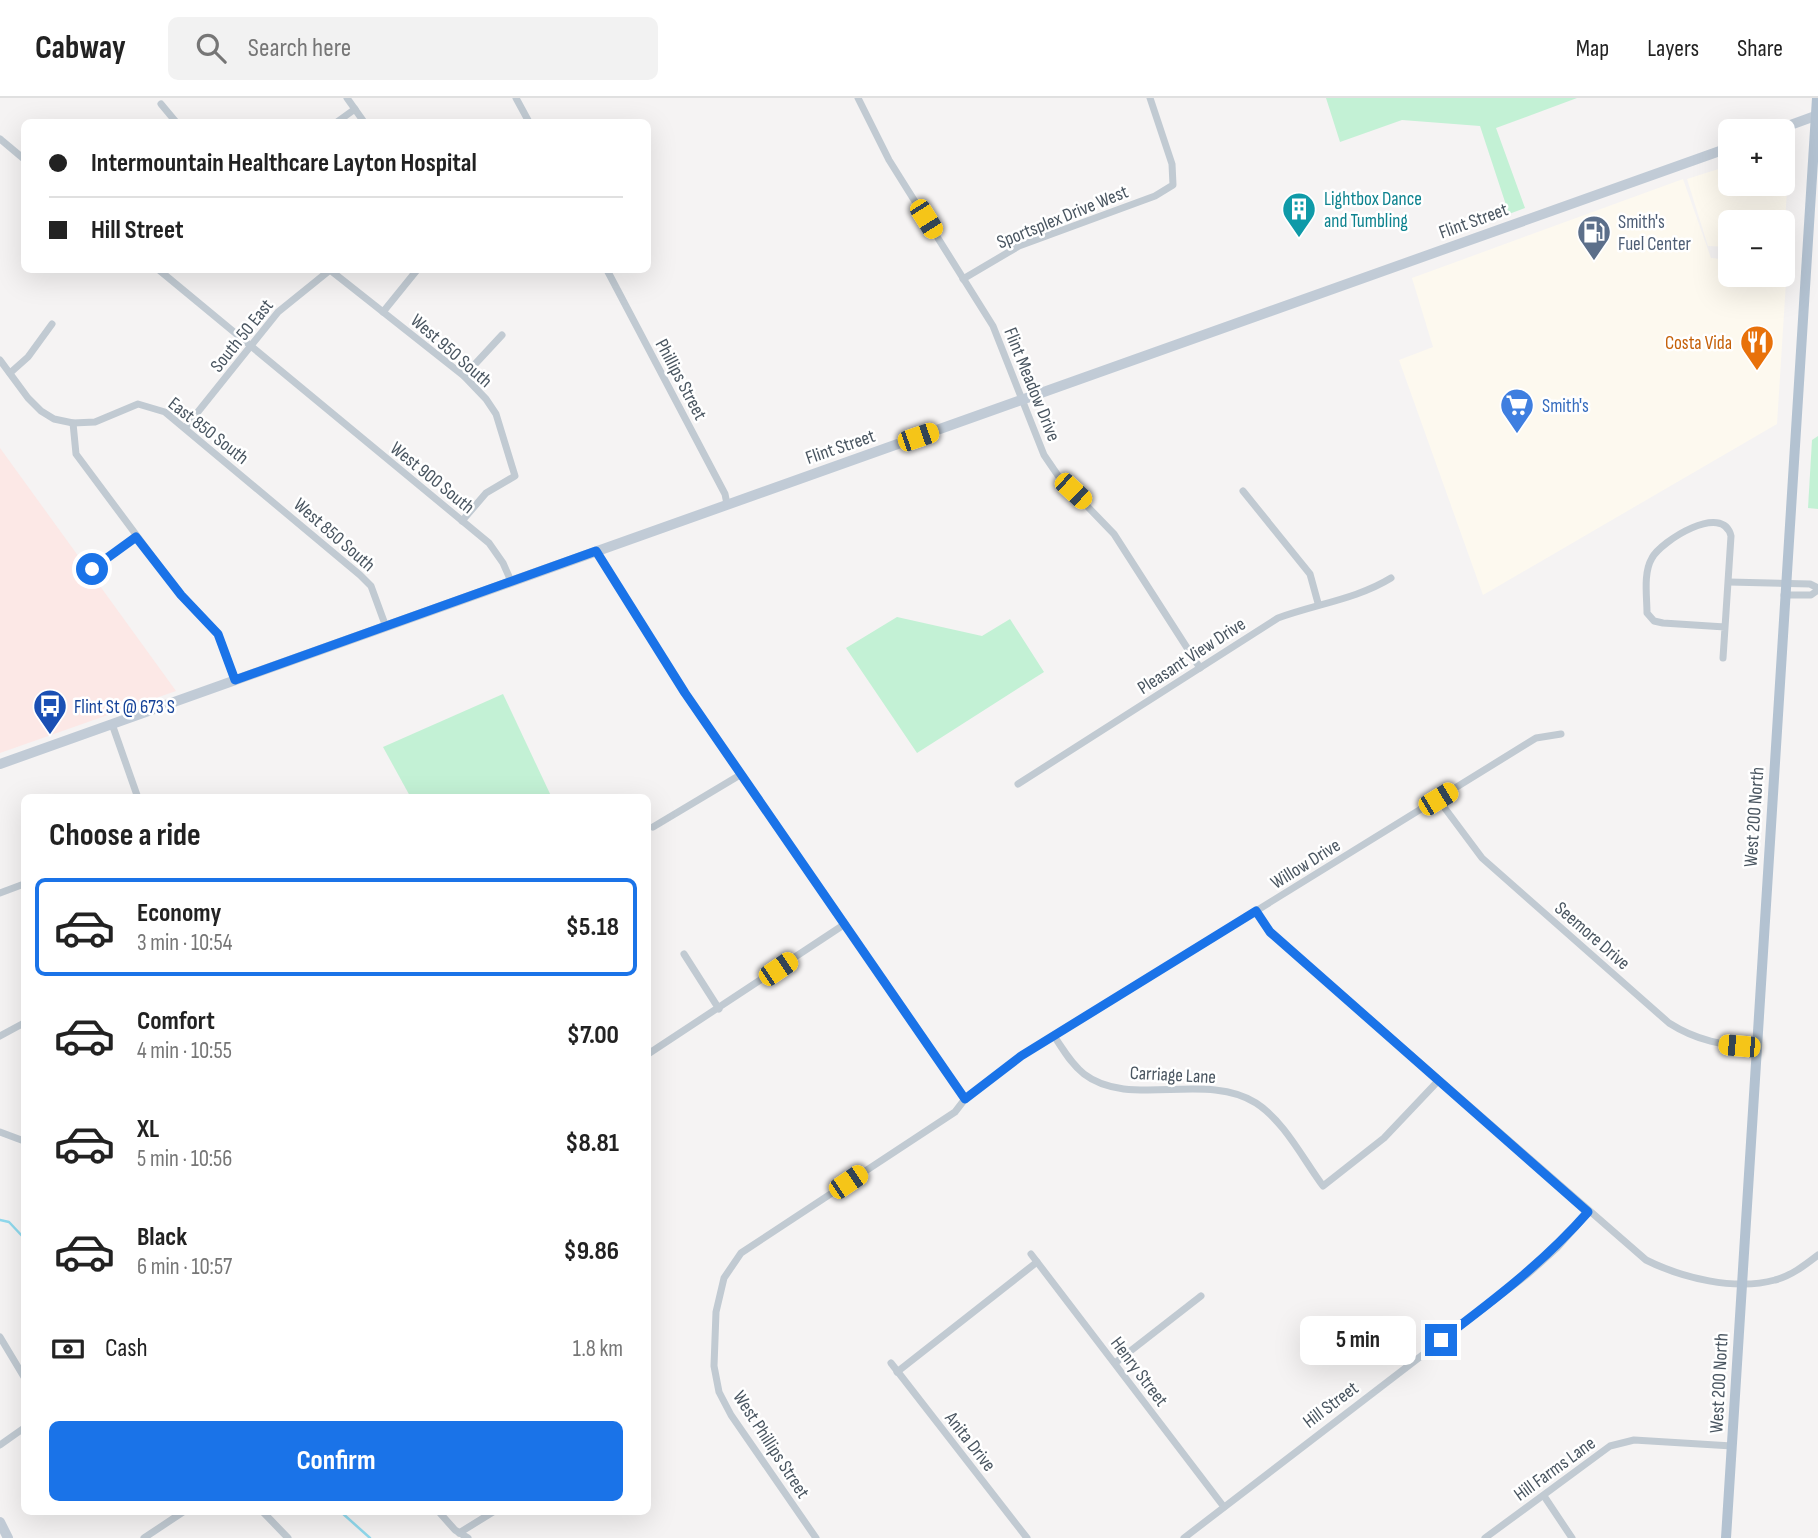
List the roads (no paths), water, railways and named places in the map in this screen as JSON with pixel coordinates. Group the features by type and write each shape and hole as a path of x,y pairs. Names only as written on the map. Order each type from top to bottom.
{"main road":[{"name":"West 200 North","path":"1727,1538 1817,98"}],"street":[{"path":"347,98 362,119"},
{"path":"516,98 527,119"},
{"name":"Flint Meadow Drive","path":"858,98 889,160 1002,345 1044,454 1059,477 1114,534 1200,668"},
{"name":"Sportsplex Drive West","path":"963,278 1019,246 1156,196 1173,185 1172,164 1150,98"},
{"path":"161,104 174,119"},
{"path":"341,119 355,109"},
{"path":"1795,124 1817,116"},
{"path":"0,139 21,156"},
{"name":"Flint Street","path":"0,764 1718,152"},
{"name":"West 900 South","path":"163,273 489,543 511,581"},
{"name":"South 50 East","path":"185,428 278,312 326,273"},
{"name":"South 50 East","path":"334,273 367,299"},
{"path":"383,312 416,273"},
{"name":"Phillips Street","path":"609,273 725,494 727,504"},
{"name":"West 950 South","path":"367,299 464,376 496,414 515,476 485,493 462,521"},
{"path":"10,373 28,357 52,324"},
{"path":"464,376 502,335"},
{"path":"0,360 41,411 73,423 76,453 181,595 218,634 235,680"},
{"name":"East 850 South","path":"73,423 94,422 138,404 165,412 245,479"},
{"name":"West 850 South","path":"245,479 371,586 386,627"},
{"path":"1243,491 1310,574 1318,603"},
{"path":"1723,658 1731,536 1730,528 1723,522 1708,521 1692,528 1654,555 1648,569 1650,618 1663,623 1725,627"},
{"path":"92,569 136,537"},
{"path":"596,551 740,775 965,1099"},
{"name":"Pleasant View Drive","path":"1018,784 1278,618 1318,603 1372,590 1391,578"},
{"path":"1729,582 1785,582 1810,584 1818,589 1811,595 1784,594"},
{"path":"112,724 137,794"},
{"name":"Willow Drive","path":"965,1099 1021,1056 1536,738 1561,734"},
{"path":"653,827 740,775"},
{"name":"Seemore Drive","path":"1438,799 1482,858 1669,1023 1688,1035 1714,1044 1756,1048"},
{"path":"0,893 21,885"},
{"path":"1256,911 1270,932 1629,1248 1663,1268 1702,1279 1742,1283 1777,1280 1818,1255"},
{"path":"651,1052 845,924"},
{"path":"684,954 719,1009"},
{"path":"0,1036 21,1025"},
{"name":"Carriage Lane","path":"1054,1036 1072,1062 1100,1083 1123,1088 1217,1090 1255,1102 1272,1116 1323,1186 1384,1138 1438,1080"},
{"name":"West Phillips Street","path":"816,1538 731,1415 719,1392 714,1367 716,1312 724,1278 741,1253 955,1111 965,1099"},
{"path":"0,1132 21,1140"},
{"name":"Hill Street","path":"1184,1538 1528,1274 1557,1248 1588,1212"},
{"name":"Henry Street","path":"1031,1254 1224,1507"},
{"path":"897,1372 1037,1262"},
{"path":"1115,1363 1201,1296"},
{"path":"0,1337 21,1372"},
{"name":"Anita Drive","path":"891,1363 1027,1538"},
{"path":"0,1445 21,1430"},
{"name":"Hill Farms Lane","path":"1485,1538 1601,1452 1622,1442 1732,1446"},
{"path":"1544,1496 1572,1538"},
{"path":"144,1538 178,1515"},
{"path":"266,1515 288,1538"},
{"path":"442,1515 459,1533 468,1538"},
{"path":"459,1533 488,1515"},
{"path":"0,1522 8,1538"}],"waterway":[{"path":"0,1220 9,1222 21,1235"},
{"path":"344,1515 370,1538"}],"place":[{"name":"Lightbox Dance and Tumbling","path":"1299,239"},
{"name":"Smith's Fuel Center","path":"1594,262"},
{"name":"Costa Vida","path":"1757,372"},
{"name":"Smith's","path":"1517,435"},
{"name":"Flint St @ 673 S","path":"50,736"}]}
